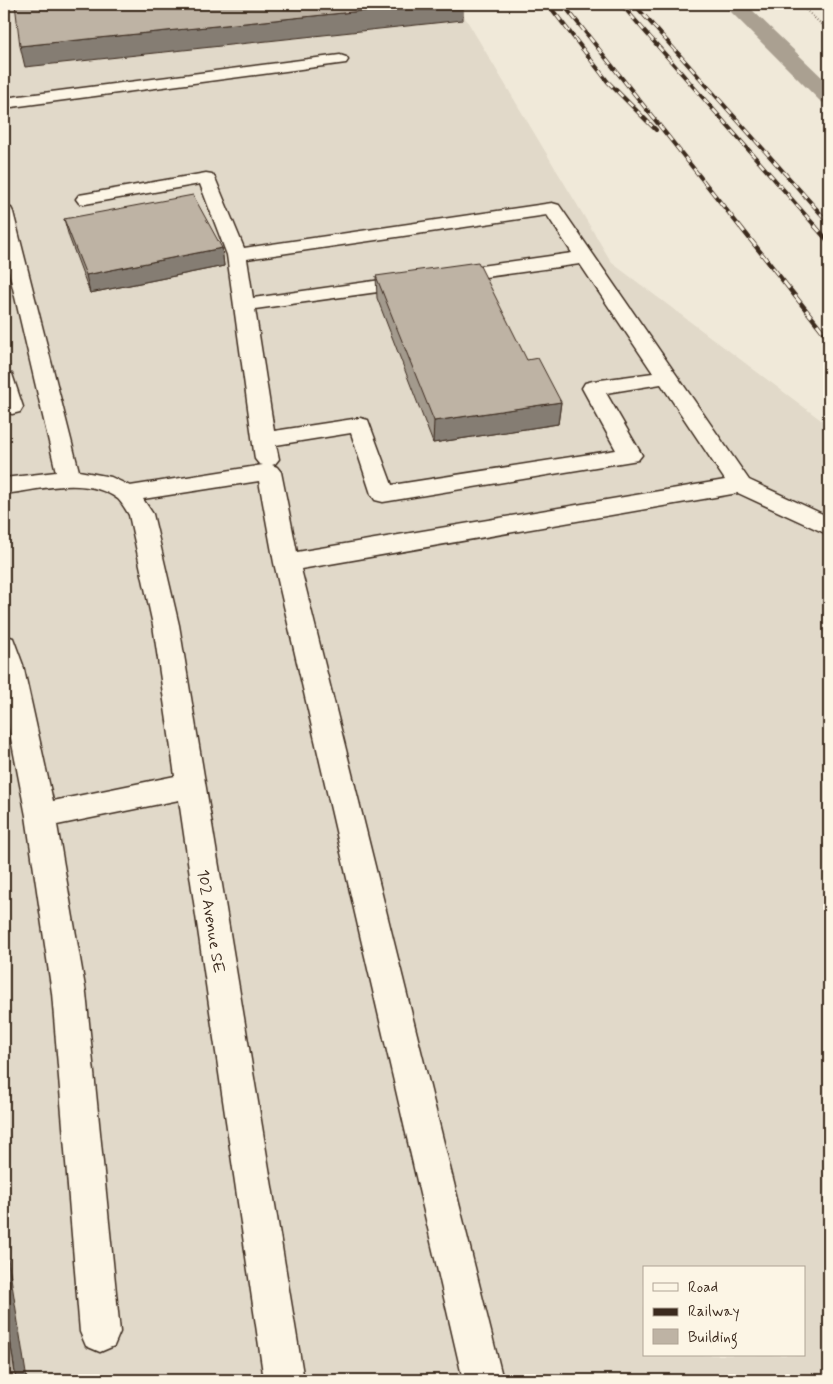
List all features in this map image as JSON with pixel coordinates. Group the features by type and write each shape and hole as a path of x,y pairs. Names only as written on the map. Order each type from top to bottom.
{"street":[{"path":"4,103 340,60"},
{"path":"85,199 206,178 237,255 269,472 287,563 483,1380"},
{"path":"237,255 552,208 741,485 829,527"},
{"path":"4,212 69,478"},
{"path":"244,304 585,257"},
{"path":"264,440 360,425 383,494 630,454 593,388 667,377"},
{"path":"4,379 12,408"},
{"path":"4,486 69,478 115,488 269,472"},
{"path":"287,563 741,485"},
{"name":"102 Avenue SE","path":"115,488 141,514 166,625 284,1380"},
{"path":"4,645 10,665 40,816 69,993 100,1332"},
{"path":"40,816 191,785"}],"path":[{"path":"799,4 829,31"}],"shaded area":[{"path":"4,4 457,4 612,263 829,426 829,1380 4,1380"}],"building":[{"path":"15,4 431,4 20,46"},
{"path":"193,195 222,248 86,275 64,219"},
{"path":"478,262 527,360 538,358 561,402 434,421 376,276"},
{"path":"4,1299 16,1380 4,1380"}],"waterway":[{"path":"734,4 829,97"}],"railway":[{"path":"548,4 608,82 656,130"},
{"path":"563,4 740,227"},
{"path":"621,4 816,227"},
{"path":"634,4 829,223"},
{"path":"739,225 829,339"},
{"path":"814,225 829,242"}]}
